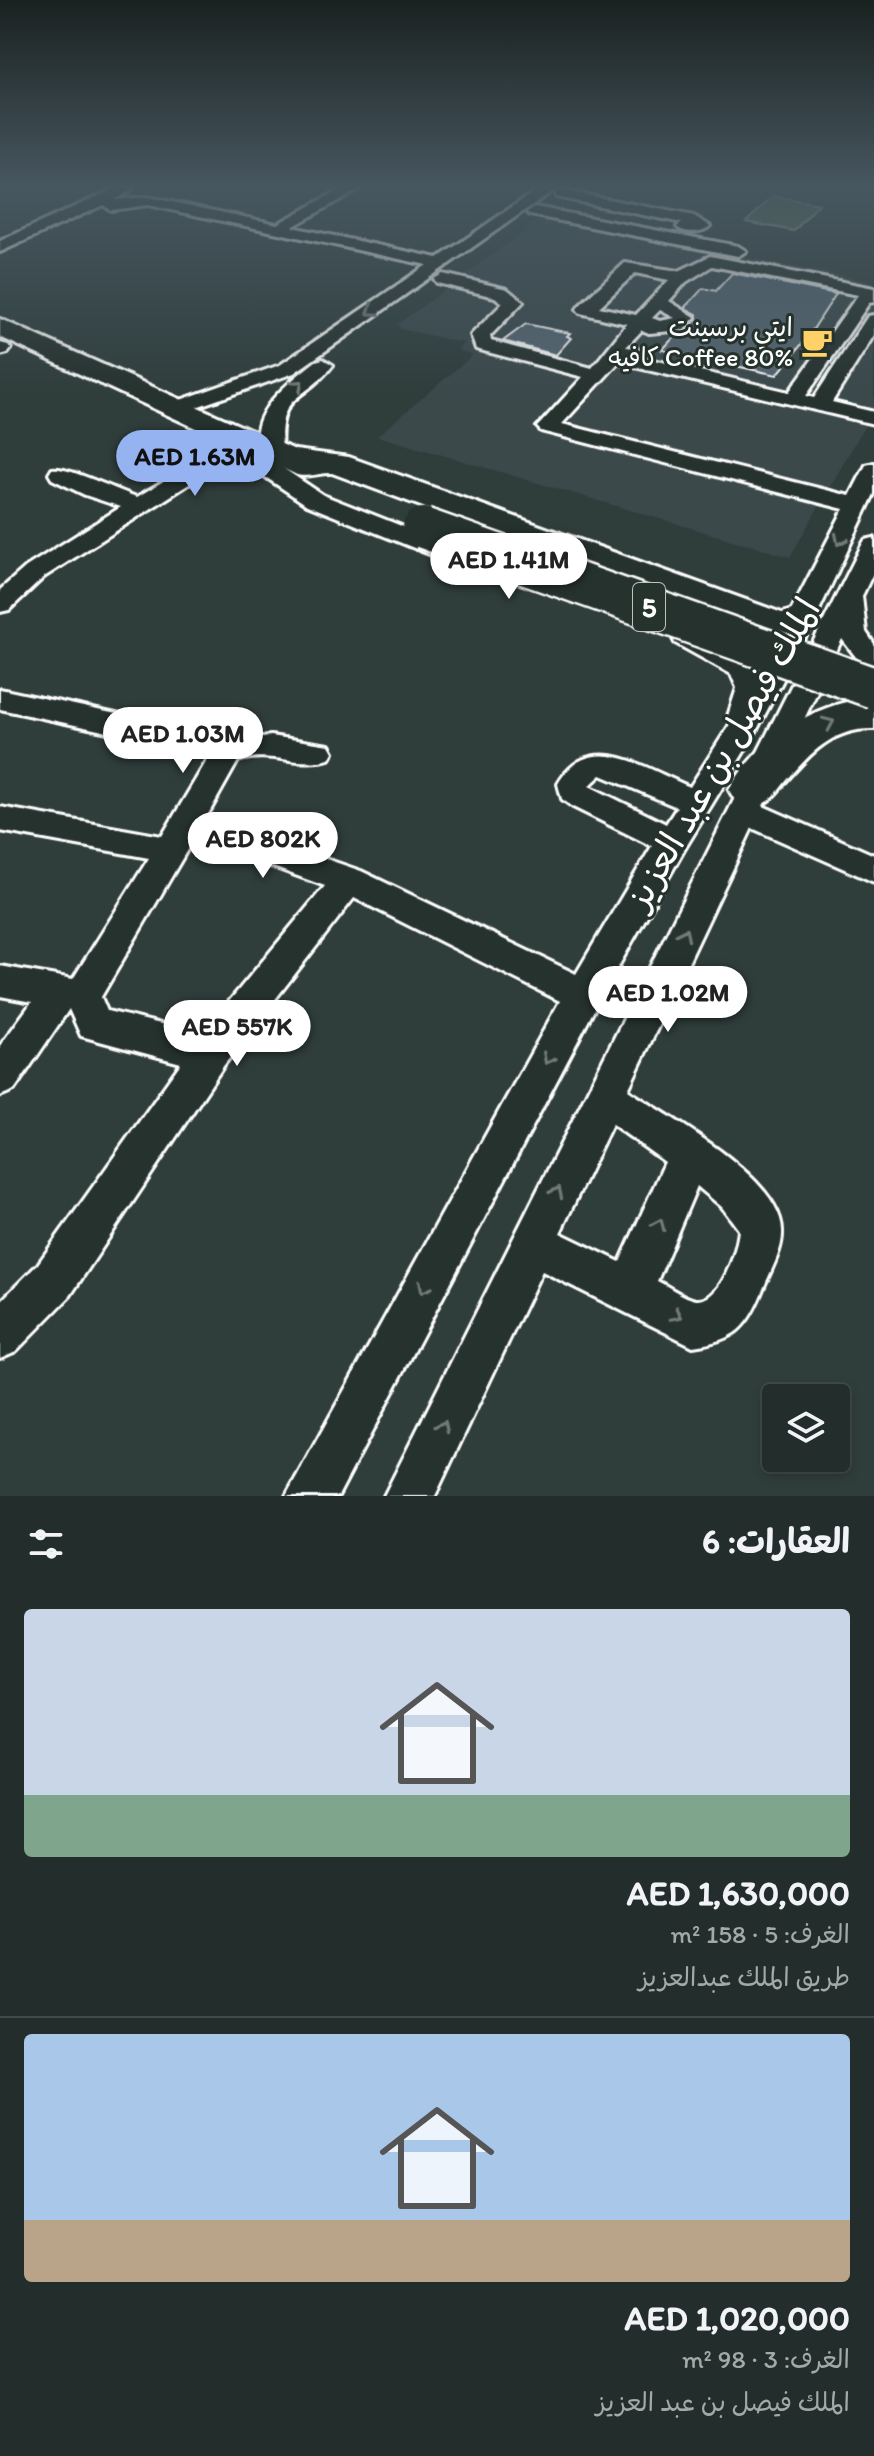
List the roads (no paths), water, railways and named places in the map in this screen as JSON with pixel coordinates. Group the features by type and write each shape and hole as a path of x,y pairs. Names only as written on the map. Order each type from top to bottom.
{"highway":[{"name":"5","path":"0,327 176,408 274,460 874,688"},
{"name":"5","path":"0,349 75,387 225,451 274,460"},
{"path":"274,460 337,464 781,626 802,619"},
{"name":"5","path":"431,522 874,675"},
{"path":"692,639 719,648 739,648 747,644 753,637 749,622 723,606"},
{"path":"874,675 866,692 874,705"},
{"path":"747,800 806,734 833,719 860,712 874,715"}],"street":[{"path":"382,257 442,271 493,298 506,298 514,303 480,335 483,345 596,375"},
{"path":"429,257 442,271"},
{"path":"463,257 303,379 282,399 269,424 274,460 315,500 456,556 692,639 743,669 751,688 738,737"},
{"path":"176,408 287,369 464,257"},
{"path":"772,257 874,276"},
{"path":"874,295 710,261 688,274 653,316 618,342 613,350 710,371 725,368 736,370 745,379 874,409"},
{"path":"653,316 586,309 631,267 688,274"},
{"path":"799,392 863,299 874,295"},
{"path":"824,398 874,320"},
{"path":"623,353 596,375 548,427 857,505"},
{"path":"623,353 625,359 874,418"},
{"path":"0,604 35,572 225,451"},
{"name":"الملك فيصل بن عبد العزيز","path":"311,1496 583,995 672,841 738,737 802,619 874,470"},
{"path":"60,474 93,490 139,505"},
{"path":"0,575 80,522 139,505"},
{"path":"866,572 850,627 856,644 874,658"},
{"name":"الملك فيصل بن عبد العزيز","path":"409,1496 747,800 866,572"},
{"path":"0,699 230,748 179,837 71,994 0,1078"},
{"path":"226,754 239,748 259,746 318,752"},
{"path":"672,841 584,799 573,791 573,784 584,769 594,763 697,802"},
{"path":"619,815 645,781"},
{"path":"747,800 874,869"},
{"path":"0,819 179,837 354,882 583,995"},
{"path":"0,1335 54,1280 210,1053 354,882"},
{"path":"0,981 71,994 94,1024 210,1053"},
{"path":"532,1242 693,1323 717,1321 731,1311 761,1239 759,1221 743,1196 603,1096"},
{"path":"630,1291 688,1157"}],"place":[{"name":"ايتي برسينت كافيه Coffee 80%","path":"817,342"}]}
